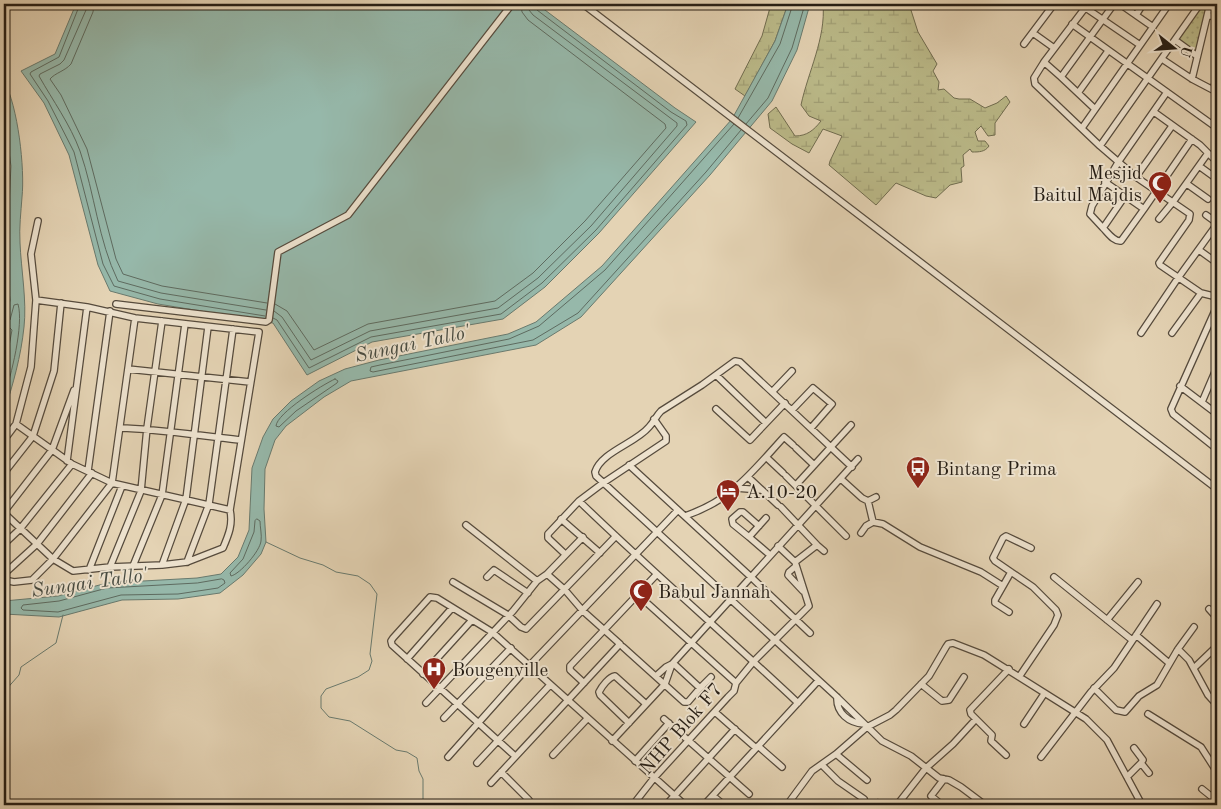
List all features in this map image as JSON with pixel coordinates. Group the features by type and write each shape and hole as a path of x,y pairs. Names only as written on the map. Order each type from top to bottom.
{"street":[{"path":"116,304 266,322 269,320 278,252 348,215 512,4"},
{"path":"583,4 753,132 1217,489"},
{"path":"1024,44 1054,4"},
{"path":"1061,77 1114,4"},
{"path":"1120,4 1153,26"},
{"path":"1136,14 1143,4"},
{"path":"1082,128 1169,4"},
{"path":"1100,146 1200,4"},
{"path":"1192,79 1210,4"},
{"path":"1140,45 1102,20 1084,5 1044,62 1034,78 1034,83 1100,146 1136,177 1191,216 1159,263 1202,293 1217,297"},
{"path":"1208,15 1217,18"},
{"path":"1072,24 1217,128"},
{"path":"1033,33 1054,48"},
{"path":"1175,40 1197,56"},
{"path":"1078,93 1108,51"},
{"path":"1162,59 1215,92 1217,80"},
{"path":"1044,62 1094,109"},
{"path":"1167,92 1118,161 1090,212 1117,242 1121,241 1192,139"},
{"path":"1154,112 1192,139 1216,160 1200,166"},
{"path":"1136,177 1172,126"},
{"path":"1159,219 1187,184 1208,153"},
{"path":"1200,166 1217,179"},
{"path":"1106,182 1144,209"},
{"path":"1187,184 1208,199"},
{"path":"1103,228 1125,196"},
{"path":"1141,333 1217,224 1206,215"},
{"path":"4,440 16,424 31,367 36,300 31,254 38,221"},
{"path":"1199,250 1217,263"},
{"path":"1172,333 1202,293"},
{"path":"36,300 87,307 134,317 258,332 230,510 232,520 223,548 187,562 73,571 53,559 4,513 52,450 78,379"},
{"path":"4,473 33,436 54,371 62,303"},
{"path":"4,580 14,582 32,580 53,559 112,483 128,369 134,317 133,306"},
{"path":"1217,306 1171,406 1171,411 1217,449"},
{"path":"4,544 20,529 70,462 87,307"},
{"path":"4,574 37,544 90,472 110,311"},
{"path":"110,567 141,491 147,428 162,321"},
{"path":"133,566 162,495 185,324"},
{"path":"162,565 186,499 208,326"},
{"path":"187,562 209,504 233,330"},
{"path":"852,467 785,403 737,361 734,361 661,412 648,428 595,470 596,476 603,483 886,744 905,753 937,777 952,781 985,805"},
{"path":"128,369 250,382"},
{"path":"1202,402 1217,369"},
{"path":"772,392 792,371"},
{"path":"716,375 766,422"},
{"path":"1180,386 1217,414"},
{"path":"792,410 813,388 832,404 812,428"},
{"path":"716,409 752,441 766,422 785,403"},
{"path":"565,554 547,536 581,500 666,441 666,436 654,419"},
{"path":"16,424 70,462 112,483 230,510"},
{"path":"796,485 851,425"},
{"path":"120,428 147,428 170,433 240,440"},
{"path":"685,516 711,506 736,488 784,437 814,465"},
{"path":"766,457 846,536"},
{"path":"612,741 665,684 673,663 690,642 731,601 778,546 858,459"},
{"path":"630,465 810,633"},
{"path":"748,477 824,551"},
{"path":"841,479 862,498 868,501 876,498"},
{"path":"89,570 122,486"},
{"path":"736,488 761,490"},
{"path":"581,500 635,554 798,703"},
{"path":"868,501 873,522"},
{"path":"448,757 530,665 678,510"},
{"path":"694,524 700,511"},
{"path":"759,526 743,512 740,512 732,519 733,524 770,555"},
{"path":"749,537 766,518"},
{"path":"561,519 600,553"},
{"path":"861,533 866,526 873,522 887,526 927,550 981,572 1003,586"},
{"path":"466,525 537,581"},
{"path":"453,582 508,615 526,629 532,625 616,536"},
{"path":"1019,677 1054,625 1058,615 1033,588 993,558 1003,538 1008,536 1031,548"},
{"path":"426,703 537,581 547,574 583,537"},
{"path":"805,592 788,575 796,564 817,545"},
{"path":"736,683 754,661 808,606 796,564 778,546"},
{"path":"487,577 494,570 528,593"},
{"path":"1009,612 995,603 996,597 1011,572"},
{"path":"547,574 565,590 583,611 686,702 690,701 711,677"},
{"path":"584,683 570,670 570,666 657,574"},
{"path":"1054,577 1107,620 1169,663"},
{"path":"1107,620 1138,582"},
{"name":"NHP Blok F7","path":"636,801 654,778 734,691 736,683 637,594"},
{"path":"516,756 392,645 391,641 393,638 430,597 437,598 492,632 685,805"},
{"path":"1041,757 1094,688 1114,668 1157,604"},
{"path":"407,659 452,608"},
{"path":"1209,609 1217,618"},
{"path":"423,674 472,620"},
{"path":"1094,688 1116,710 1123,712 1139,696 1157,684 1194,627"},
{"path":"787,805 810,773 836,754 866,726 890,715 922,684 950,642 984,655 1009,669 1044,694 1076,712 1107,740 1142,805"},
{"path":"491,783 567,700 622,646"},
{"path":"1194,668 1217,646"},
{"path":"444,718 511,648"},
{"path":"1178,649 1194,668 1208,695 1217,704"},
{"path":"656,676 673,663"},
{"path":"673,663 700,688"},
{"path":"1006,756 991,740 991,734 970,714 972,707 1009,669"},
{"path":"630,723 600,695 601,688 615,676 646,704"},
{"path":"922,684 942,701 946,701 949,700 964,677"},
{"path":"704,805 818,681"},
{"path":"477,763 500,741 550,684"},
{"path":"1024,724 1044,694"},
{"path":"715,712 782,767"},
{"path":"1148,714 1201,747 1217,772"},
{"path":"553,755 587,719"},
{"path":"897,805 926,768 953,744 976,719"},
{"path":"635,761 667,721 749,794"},
{"path":"666,805 735,729"},
{"path":"1134,748 1149,773"},
{"path":"836,754 867,780"},
{"path":"1127,777 1142,763"},
{"path":"822,765 838,781 864,799"},
{"path":"501,772 529,800"},
{"path":"942,805 931,796 944,779"},
{"path":"1202,789 1217,801"},
{"path":"713,796 724,805"}],"green space":[{"path":"771,4 788,4 775,41 745,96 735,89 762,36"},
{"path":"823,4 909,4 918,32 937,64 933,71 939,82 938,90 944,89 954,98 970,99 985,108 997,103 1006,96 1010,102 995,123 995,135 988,136 981,126 975,132 978,141 985,141 989,146 979,152 972,152 970,149 963,155 964,166 961,168 962,182 950,185 936,198 926,196 896,183 876,205 829,165 842,136 823,129 809,153 792,144 770,128 768,114 776,107 795,136 810,132 821,121 809,116 801,105 822,29"},
{"path":"1201,4 1208,4 1196,53 1176,40"}],"water":[{"path":"76,4 537,4 696,122 599,233 545,287 503,319 372,342 307,375 273,323 158,304 110,291 98,265 69,155 44,103 21,71 55,54"},
{"path":"788,4 810,4 797,50 772,101 710,175 581,317 536,345 351,381 324,397 286,426 275,440 265,469 264,509 266,542 261,554 243,575 220,593 178,599 122,600 59,617 4,614 4,601 58,596 107,583 197,578 221,574 238,557 249,530 252,468 263,437 273,419 291,401 319,381 345,369 379,360 508,334 536,322 602,266 732,119 775,41"},
{"path":"4,81 17,121 21,155 23,185 20,237 25,307 21,349 4,412 4,328 10,300 6,264 11,166 4,116"}],"waterway":[{"path":"266,542 336,572 358,576 370,584 377,594 370,654 372,661 369,670 358,677 326,689 321,696 321,708 329,717 350,721 396,750 407,752 417,758 419,771 423,779 423,805"},
{"path":"4,692 19,675 21,667 56,643 63,615"}],"place":[{"name":"Mesjid Baitul Majdis","path":"1160,204"},
{"name":"Bintang Prima","path":"918,489"},
{"name":"A.10-20","path":"728,512"},
{"name":"Babul Jannah","path":"641,612"},
{"name":"Bougenville","path":"434,690"}],"water label":[{"name":"Sungai Tallo'","path":"412,343"},
{"name":"Sungai Tallo'","path":"89,582"}]}
